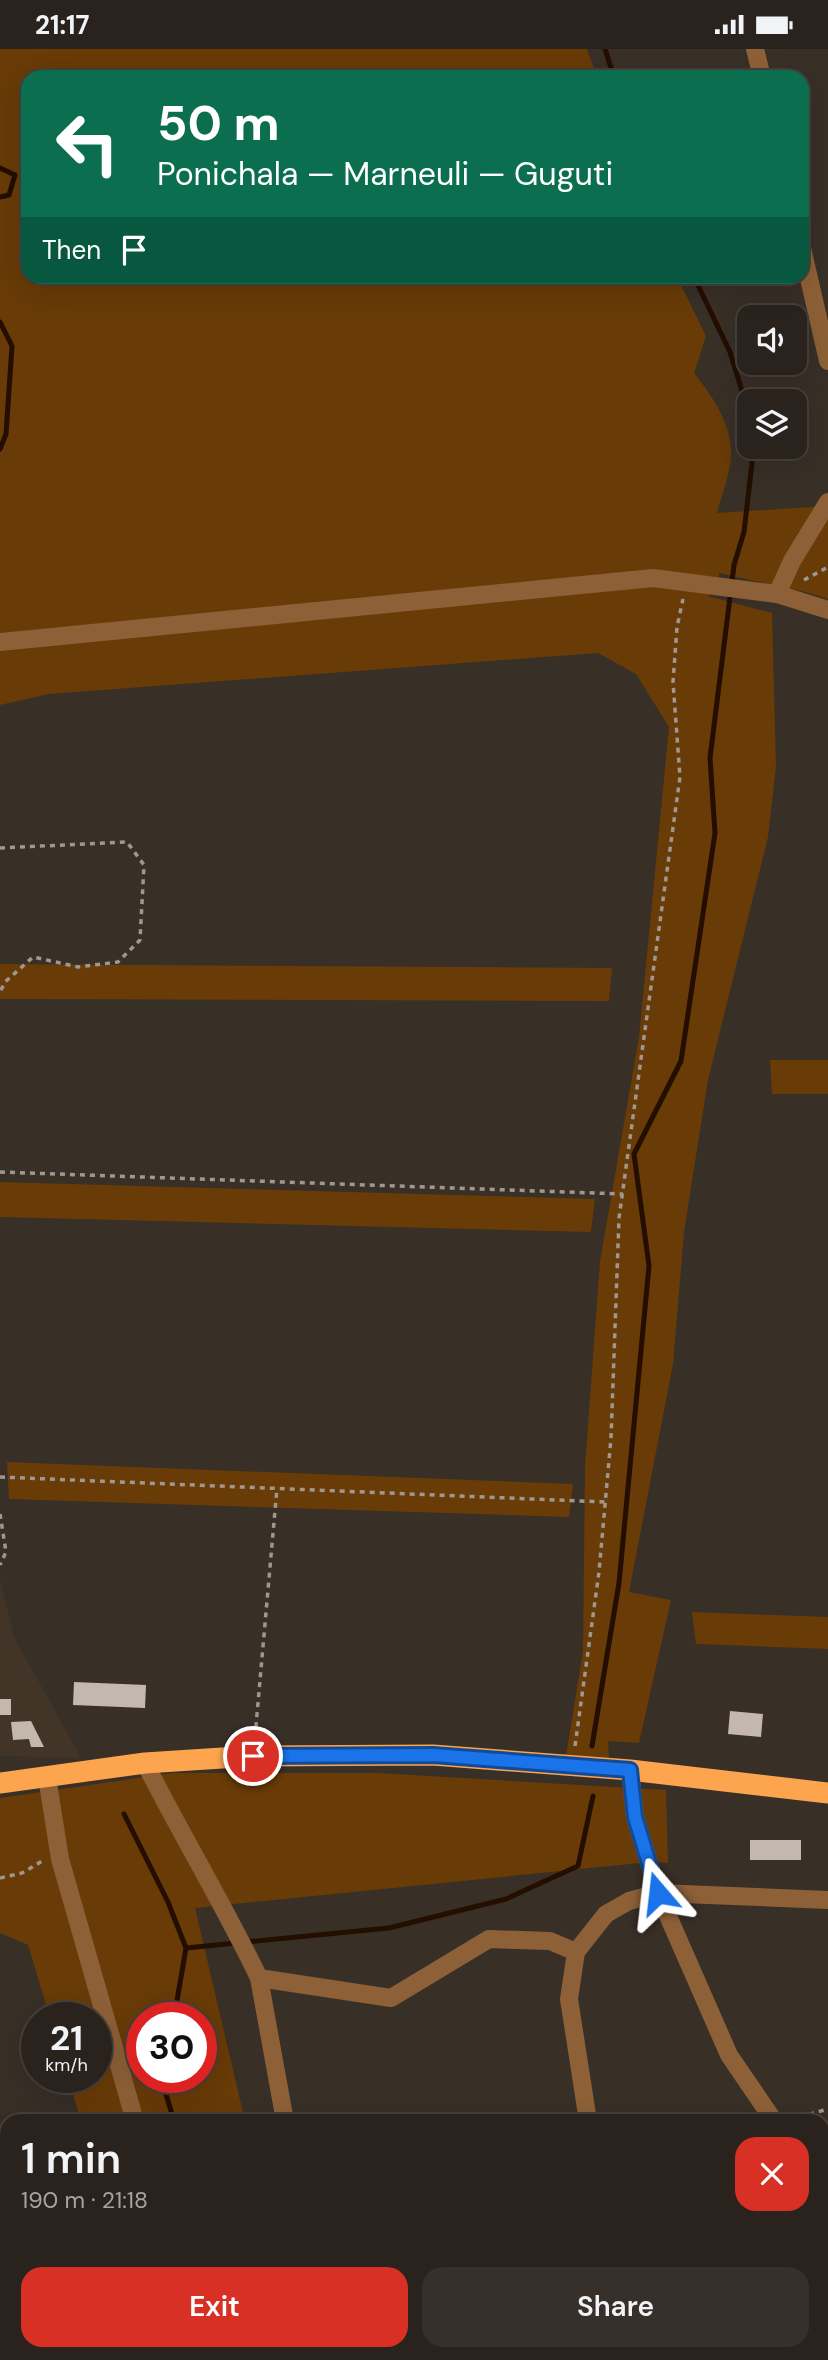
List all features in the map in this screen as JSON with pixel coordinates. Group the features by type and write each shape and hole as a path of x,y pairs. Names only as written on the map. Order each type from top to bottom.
{"highway":[{"path":"0,1783 145,1763 253,1756 433,1755 630,1770 828,1793"}],"street":[{"path":"755,49 760,70"},
{"path":"809,278 828,361"},
{"path":"777,594 792,561 828,502"},
{"path":"0,642 653,578 777,594 828,610"},
{"path":"145,1763 175,1823 235,1926 260,1978 284,2114"},
{"path":"630,1770 635,1817 658,1893 729,2055 769,2114"},
{"path":"47,1777 58,1853 133,2114"},
{"path":"587,2114 569,1999 576,1952 606,1914 629,1901 658,1893 828,1900"},
{"path":"260,1978 391,1998 489,1939 550,1941 576,1952"}],"path":[{"path":"572,1766 606,1502 619,1218 680,777 673,682 677,627 687,582"},
{"path":"0,848 127,842 144,865 140,940 118,962 78,967 33,957 5,982 0,992"},
{"path":"0,1173 623,1194"},
{"path":"0,1477 606,1502"},
{"path":"253,1756 277,1488"},
{"path":"0,1514 6,1552 0,1565"},
{"path":"0,1878 22,1873 58,1853"},
{"path":"810,2114 828,2109"}],"shaded area":[{"path":"0,49 587,49 594,70 21,70 21,284 680,284 706,336 694,373 719,410 730,442 730,468 717,513 828,506 828,599 719,573 719,582 708,596 772,613 776,767 768,837 708,1080 684,1232 673,1364 629,1592 671,1600 639,1743 608,1741 609,1758 566,1756 583,1651 585,1466 600,1261 639,1037 669,727 636,674 598,653 49,694 0,705"},
{"path":"0,964 612,968 609,1001 0,999"},
{"path":"770,1060 828,1060 828,1094 772,1094"},
{"path":"0,1182 595,1199 591,1232 0,1217"},
{"path":"7,1462 573,1484 569,1517 9,1499"},
{"path":"0,1578 14,1637 81,1758 0,1756"},
{"path":"692,1612 828,1617 828,1649 696,1644"},
{"path":"172,1773 379,1773 666,1790 668,1863 650,1862 195,1908 243,2114 79,2114 73,2093 112,2093 112,2002 45,2002 28,1945 0,1933 0,1798"}],"building":[{"path":"74,1682 146,1685 145,1708 73,1705"},
{"path":"0,1699 11,1699 11,1715 0,1715"},
{"path":"730,1711 763,1714 761,1737 728,1734"},
{"path":"31,1721 44,1747 31,1747 29,1739 13,1740 11,1722"},
{"path":"750,1840 801,1840 801,1860 750,1860"}],"waterway":[{"path":"605,49 612,70"},
{"path":"0,168 15,175 9,195 0,197"},
{"path":"697,284 730,352 741,389"},
{"path":"0,322 12,346 6,434 0,449"},
{"path":"592,1746 619,1583 649,1266 634,1154 681,1061 715,833 710,758 734,565 744,532 752,459"},
{"path":"186,1948 389,1928 506,1899 578,1866 593,1796"},
{"path":"124,1814 168,1902 186,1948 177,2002"},
{"path":"166,2093 172,2114"}],"route":[{"path":"253,1756 433,1755 630,1770 635,1817 658,1893"}]}
